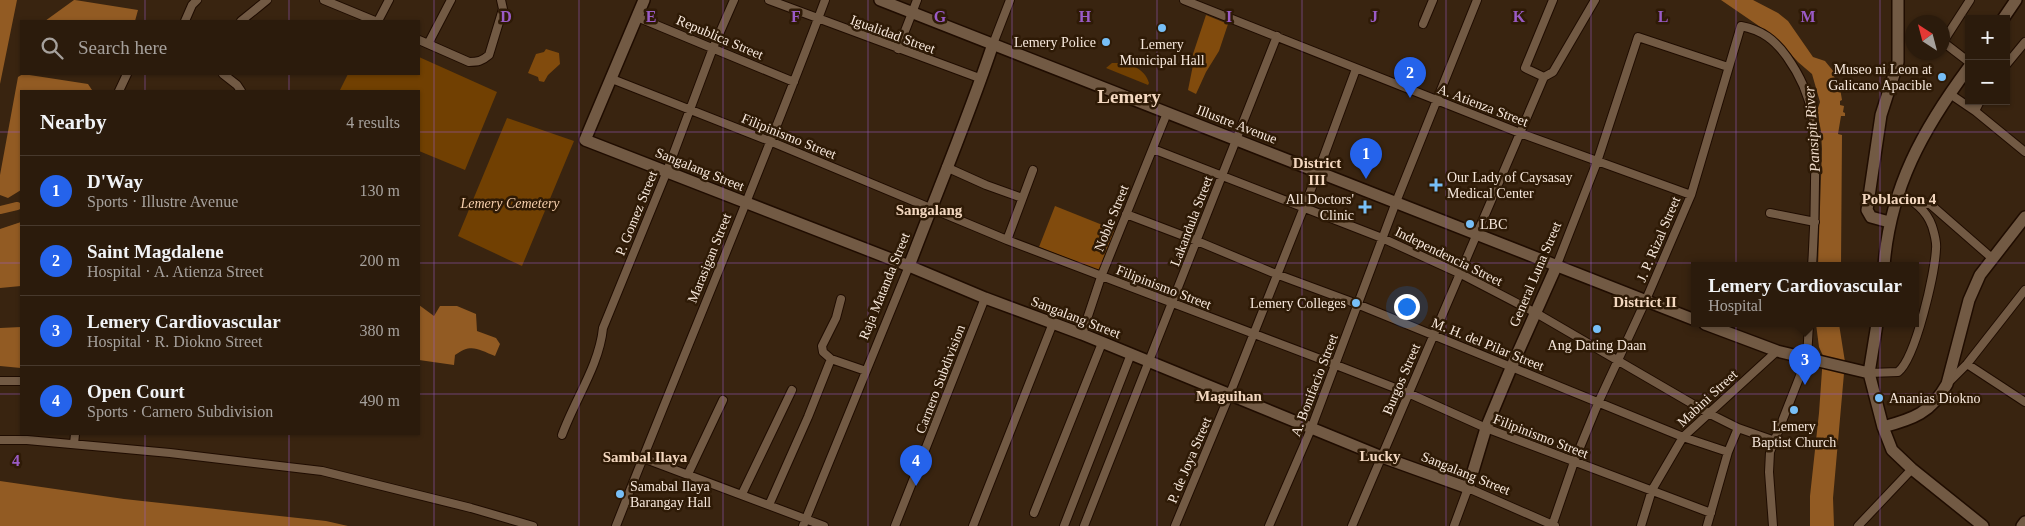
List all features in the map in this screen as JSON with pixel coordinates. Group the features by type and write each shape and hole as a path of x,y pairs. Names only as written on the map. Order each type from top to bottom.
{"street":[{"path":"185,20 192,5 197,0"},
{"path":"242,20 267,0"},
{"path":"324,0 374,20"},
{"path":"378,20 389,0"},
{"path":"428,44 451,0"},
{"path":"420,40 469,62 477,62 484,59 489,55 502,9 501,0"},
{"path":"612,79 644,0"},
{"name":"P. Gomez Street","path":"562,435 571,410 583,389 596,358 604,334 603,328 667,171 713,48 734,0"},
{"name":"Igualidad Street","path":"769,0 982,79"},
{"name":"Marasigan Street","path":"616,526 744,203 772,142 825,0"},
{"name":"Illustre Avenue","path":"880,0 1691,319"},
{"path":"898,49 917,0"},
{"name":"Raja Matanda Street","path":"804,522 982,79 1010,0"},
{"name":"A. Atienza Street","path":"1184,0 1520,133 1690,195"},
{"path":"1423,24 1433,0"},
{"name":"A. Bonifacio Street","path":"1269,526 1311,429 1382,238 1477,0"},
{"path":"1544,77 1525,68 1553,0"},
{"name":"Burgos Street","path":"1352,526 1544,77 1553,72 1595,0"},
{"path":"1889,222 1871,217 1867,210 1882,115 1898,62 1898,0"},
{"path":"1966,60 1943,42 1970,0"},
{"path":"2006,15 2016,0"},
{"name":"Republica Street","path":"637,17 794,82"},
{"name":"J. P. Rizal Street","path":"1553,526 1574,462 1599,401 1646,302 1690,195 1741,26 1756,29 1773,40 1798,74 1812,113 1816,136 1815,222"},
{"name":"Lakandula Street","path":"1084,526 1277,36"},
{"name":"General Luna Street","path":"1454,526 1468,488 1486,428 1556,267 1597,162 1638,37 1728,67"},
{"path":"2010,60 2025,42"},
{"name":"P. de Joya Street","path":"1175,526 1230,396 1276,274 1318,172 1356,69"},
{"path":"1884,262 1889,222 1898,192 1913,157 1950,94 1965,73"},
{"path":"119,90 127,75"},
{"path":"224,75 237,84 240,90"},
{"name":"Filipinismo Street","path":"612,79 772,142 1006,240 1336,365 1408,393 1486,428 1710,513"},
{"name":"Sangalang Street","path":"612,79 585,140 985,298 1082,334 1311,429 1468,488 1553,526"},
{"path":"1950,94 1975,110 2025,152"},
{"path":"1975,110 1978,105"},
{"name":"Noble Street","path":"1082,334 1101,277 1167,113"},
{"name":"Independencia Street","path":"1153,149 1304,206 1382,238 1460,274 1536,314 1708,413 1738,428 1775,441"},
{"path":"946,167 986,185 1022,198"},
{"path":"1006,240 1033,170"},
{"path":"1713,327 1777,351 1855,370 1894,373 1902,369 1910,355 1919,330 1936,248 1932,224 1926,214 1914,201 1898,192"},
{"path":"1914,201 1930,204 1993,258"},
{"path":"1770,213 1815,222 1812,262"},
{"name":"M. H. del Pilar Street","path":"1126,214 1357,304 1511,368 1599,401 1683,437 1728,452"},
{"path":"1883,427 1921,414 1938,400 1947,384 1969,300 1980,275 2025,217"},
{"path":"1947,384 1967,364 2025,290"},
{"name":"Carnero Subdivision","path":"895,526 985,298"},
{"path":"841,299 836,318 822,346 823,352 831,359 866,371"},
{"path":"973,526 1053,323"},
{"path":"1773,526 1769,472 1770,452 1810,359 1809,327"},
{"path":"1877,327 1870,372 1883,427 1892,450 1912,469 1983,526"},
{"path":"1034,514 1102,342"},
{"name":"Mabini Street","path":"1641,526 1652,490 1683,437 1777,351"},
{"path":"1064,526 1131,354"},
{"path":"769,504 808,417 831,359"},
{"path":"1967,364 2023,398"},
{"path":"0,381 20,381"},
{"path":"742,494 792,390"},
{"path":"688,474 723,400"},
{"path":"1707,526 1728,452 1738,428"},
{"path":"74,444 75,435"},
{"path":"0,440 74,444 322,471 471,508 533,526"},
{"path":"643,458 769,504 804,522 824,526"},
{"path":"1858,526 1912,469"},
{"path":"2022,526 2025,522"}],"green space":[{"name":"Lemery Cemetery","path":"420,57 497,92 465,170 420,151 420,90 340,90 348,75 420,75"},
{"path":"1112,63 1123,63 1139,69 1147,78 1148,85 1106,68"},
{"name":"Lemery Cemetery","path":"507,118 574,141 522,266 458,236"}],"shaded area":[{"path":"0,0 17,0 0,84"},
{"path":"74,0 138,10 135,20 46,20"},
{"path":"1721,0 1753,0 1778,13 1788,21 1813,57 1825,61 1834,72 1838,88 1840,88 1842,100 1840,105 1844,106 1843,112 1845,113 1845,116 1841,116 1838,134 1842,135 1841,262 1818,262 1822,149 1817,111 1820,102 1812,74 1775,37"},
{"path":"1206,15 1228,24 1219,51 1206,72 1196,94 1188,90 1193,65 1191,60"},
{"path":"546,49 559,53 560,64 548,75 544,82 539,81 538,77 528,73 536,54 544,52"},
{"path":"30,75 88,84 92,90 20,90 20,191 8,198 0,195 0,175 18,77"},
{"path":"1055,206 1115,230 1102,267 1098,270 1039,247"},
{"path":"20,222 20,286 0,288 0,229"},
{"path":"420,306 434,316 440,306 457,306 476,314 477,331 496,338 500,344 495,356 475,348 461,351 455,355 454,365 420,360"},
{"path":"20,327 20,368 0,366 0,328"},
{"path":"1816,327 1839,327 1845,362 1833,498 1834,526 1810,526 1810,496 1823,356 1819,347"},
{"path":"0,481 124,499 326,521 348,526 0,526"}],"waterway":[{"path":"0,210 17,206"}],"place":[{"name":"Lemery Municipal Hall","path":"1162,28"},
{"name":"Lemery Police","path":"1106,42"},
{"name":"Museo ni Leon at Galicano Apacible","path":"1942,77"},
{"name":"Saint Magdalene","path":"1410,98"},
{"name":"D'Way","path":"1366,179"},
{"name":"Our Lady of Caysasay Medical Center","path":"1436,185"},
{"name":"All Doctors' Clinic","path":"1365,207"},
{"name":"LBC","path":"1470,224"},
{"name":"Lemery Colleges","path":"1356,303"},
{"name":"Ang Dating Daan","path":"1597,329"},
{"name":"Lemery Cardiovascular","path":"1805,385"},
{"name":"Ananias Diokno","path":"1879,398"},
{"name":"Lemery Baptist Church","path":"1794,410"},
{"name":"Open Court","path":"916,486"},
{"name":"Samabal Ilaya Barangay Hall","path":"620,494"}],"district":[{"name":"Lemery","path":"1129,96"},
{"name":"District III","path":"1317,172"},
{"name":"Poblacion 4","path":"1899,199"},
{"name":"Sangalang","path":"929,210"},
{"name":"District II","path":"1645,302"},
{"name":"Maguihan","path":"1229,396"},
{"name":"Lucky","path":"1380,456"},
{"name":"Sambal Ilaya","path":"645,457"}],"water label":[{"name":"Pansipit River","path":"1812,129"}]}
